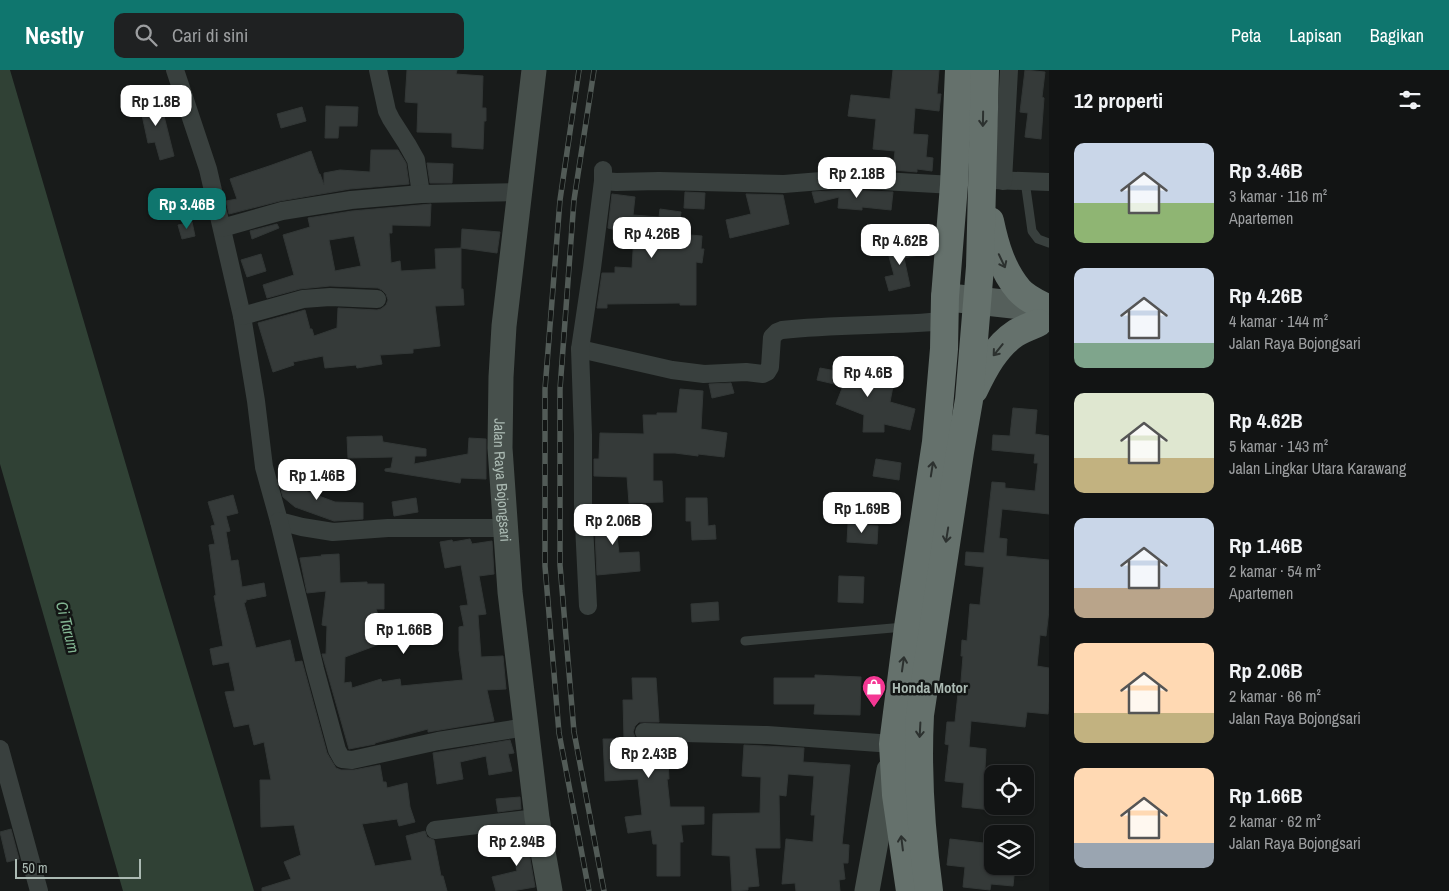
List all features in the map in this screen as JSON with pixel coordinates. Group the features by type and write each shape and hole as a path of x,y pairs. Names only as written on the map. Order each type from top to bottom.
{"highway":[{"path":"910,891 896,795 893,744 908,627 936,442 944,349 959,70"},
{"path":"969,400 982,374 1004,343 1046,317 1020,291 1009,275 1000,259 994,240 993,180 984,70"},
{"path":"929,891 921,819 918,756 920,715 969,400 977,311 993,180"}],"main road":[{"path":"945,309 977,311 1025,306 1046,317"}],"street":[{"path":"175,70 208,169 242,316 256,401 264,467 315,669 337,750 342,760 352,760 438,741 526,727"},
{"path":"378,70 387,111 416,160 421,194"},
{"name":"Jalan Raya Bojongsari","path":"534,70 504,326 500,448 510,592 537,818 550,891"},
{"path":"1008,70 993,180 1049,182"},
{"path":"588,606 583,504 580,349 603,175 621,182 784,184 846,179 954,185"},
{"path":"222,228 282,211 351,200 421,194 520,192"},
{"path":"242,316 304,299 330,297 377,299"},
{"path":"580,349 672,370 704,374 763,374 770,367 772,336 782,330 889,323 909,324 945,309"},
{"path":"279,521 334,532 388,528 506,528"},
{"path":"644,732 767,735 893,744 867,891"},
{"path":"0,749 3,775 39,891"},
{"path":"435,830 537,818"}],"lane":[{"path":"1025,182 1032,231 1038,239 1049,243"},
{"path":"745,641 908,627"}],"water":[{"name":"Ci Tarum","path":"0,70 10,70 161,584 254,891 123,891 0,464"}],"building":[{"path":"407,70 457,70 456,74 483,76 482,108 486,108 486,121 484,121 483,149 452,147 452,133 417,132 418,103 405,102"},
{"path":"893,70 939,70 937,94 941,94 939,111 915,108 913,134 928,135 926,157 933,158 932,171 917,169 917,172 893,170 895,151 873,149 876,119 848,116 851,95 890,99"},
{"path":"1025,70 1045,72 1042,97 1044,98 1041,139 1025,137 1028,113 1020,112"},
{"path":"159,96 174,156 160,160 155,142 148,143 139,101"},
{"path":"326,106 358,107 357,126 339,126 338,138 325,138"},
{"path":"302,107 306,121 281,128 277,114"},
{"path":"371,150 398,150 406,163 409,184 350,189 280,201 229,214 226,201 237,199 230,179 311,151 324,185 324,173 340,170 370,172"},
{"path":"427,163 453,164 452,183 430,183"},
{"path":"846,190 893,192 891,210 862,207 862,210 838,208 839,197 815,203 812,192"},
{"path":"685,192 705,193 704,209 684,208"},
{"path":"612,194 635,197 633,215 659,217 660,209 681,212 678,234 702,236 701,249 704,249 702,263 696,262 696,305 680,305 680,303 607,304 607,308 597,308 602,273 615,273 615,267 632,268 634,235 608,228"},
{"path":"746,194 783,195 789,224 730,238 726,220 751,214"},
{"path":"431,204 430,226 392,225 392,233 389,233 391,263 400,261 401,271 436,269 435,249 461,248 461,289 463,289 464,305 435,306 440,346 413,349 413,353 380,355 382,364 357,368 356,365 325,368 323,356 293,362 294,365 273,372 258,323 305,310 314,336 337,328 338,308 377,310 386,305 388,300 386,294 378,288 330,286 300,289 267,298 263,285 294,275 283,235 310,227 308,218 352,211","holes":["354,236 361,266 335,271 329,240"]},
{"path":"192,222 195,236 182,239 178,225"},
{"path":"277,224 279,228 252,239 250,231"},
{"path":"462,229 500,232 497,253 461,248"},
{"path":"916,242 919,255 904,258 910,286 889,291 885,277 894,275 887,249"},
{"path":"261,254 266,271 247,277 241,260"},
{"path":"839,360 852,363 851,369 894,381 890,402 915,409 910,430 884,424 884,432 863,432 864,415 836,404 843,386 817,380 820,368 836,371"},
{"path":"731,383 734,393 712,398 709,384"},
{"path":"680,389 703,391 701,429 727,433 724,457 698,454 698,456 653,453 653,481 662,481 663,502 629,503 627,477 594,476 594,459 599,459 600,433 644,434 643,415 677,413"},
{"path":"1013,408 1037,410 1035,434 1049,436 1049,514 1002,509 999,538 1007,539 1006,556 1049,560 1049,610 1046,636 1040,635 1037,666 1049,668 1049,702 1048,714 1027,712 1025,727 971,721 969,747 986,749 984,809 962,807 964,783 945,781 949,745 945,744 947,722 955,722 958,693 960,694 963,656 961,656 962,640 967,641 970,604 980,605 984,567 965,565 966,552 984,553 992,482 1005,483 1005,488 1035,491 1038,463 1034,463 1035,454 992,450 993,435 1010,436"},
{"path":"382,436 383,442 426,449 426,456 415,456 414,464 468,454 469,438 486,439 486,479 461,478 460,483 385,471 385,469 391,468 393,457 348,458 347,437"},
{"path":"876,459 901,463 899,480 873,476"},
{"path":"287,468 303,482 297,488 335,502 363,503 363,519 334,521 295,507 283,497 278,479"},
{"path":"233,495 238,513 226,516 230,531 226,532 231,561 238,560 242,587 264,583 266,596 246,600 244,603 256,648 290,640 295,662 302,661 327,753 336,768 354,770 380,765 383,782 386,782 387,788 407,783 410,807 415,822 399,826 397,819 362,824 375,866 412,860 406,836 425,831 427,837 434,840 441,876 443,876 447,891 262,891 262,888 291,879 284,862 301,855 294,825 261,827 260,780 271,780 264,742 254,745 249,724 234,727 225,692 235,691 229,662 213,665 210,649 223,646 214,596 216,595 209,545 215,544 211,526 215,525 208,502"},
{"path":"416,498 418,512 394,516 392,502"},
{"path":"686,498 707,498 708,526 715,525 716,539 692,540 691,521 686,521"},
{"path":"601,505 623,507 622,522 615,521 619,553 639,552 640,571 597,575 595,532 600,532"},
{"path":"848,524 878,526 877,544 847,542"},
{"path":"470,539 472,544 492,541 494,574 479,576 486,614 478,615 481,657 503,656 506,689 487,690 494,721 428,732 428,729 375,744 349,749 322,654 326,654 327,626 322,625 326,591 307,593 300,558 339,554 340,583 367,582 367,584 384,584 384,609 376,609 388,641 345,657 344,683 351,682 352,688 381,679 382,682 400,679 401,686 463,680 459,650 459,627 464,626 460,606 468,605 461,565 445,568 440,542"},
{"path":"839,576 864,577 863,603 838,602"},
{"path":"718,602 719,620 692,622 691,604"},
{"path":"815,675 861,677 860,715 814,714 815,704 774,704 774,678 815,678"},
{"path":"632,678 656,678 659,722 639,722 633,732 639,741 665,743 666,761 668,761 669,779 667,779 670,807 704,807 704,824 681,825 683,842 680,842 680,876 657,876 657,844 653,844 651,830 628,833 625,817 642,815 638,779 605,781 603,739 624,739 623,700 633,700"},
{"path":"510,740 514,753 508,754 512,771 489,775 486,756 460,762 463,779 437,784 433,753"},
{"path":"744,745 804,748 803,762 850,765 842,844 849,845 848,863 843,863 845,879 839,880 840,891 796,891 795,883 782,884 786,839 813,842 815,815 811,815 814,776 788,774 786,796 779,795 780,848 755,848 759,886 748,887 748,890 732,891 730,856 712,855 713,814 760,813 761,777 742,776"},
{"path":"520,797 521,809 498,812 496,799"},
{"path":"11,829 19,859 7,862 0,832"},
{"path":"525,830 535,887 512,891 496,891 492,877 517,871 509,832"},
{"path":"950,839 984,843 984,875 1014,875 1013,886 991,884 990,890 963,887 965,867 947,865"}],"railway":[{"path":"579,70 560,200 545,389 545,566 559,733 589,891"},
{"path":"594,70 574,200 560,389 560,565 574,732 604,891"}],"place":[{"name":"Honda Motor","path":"874,708"}]}
